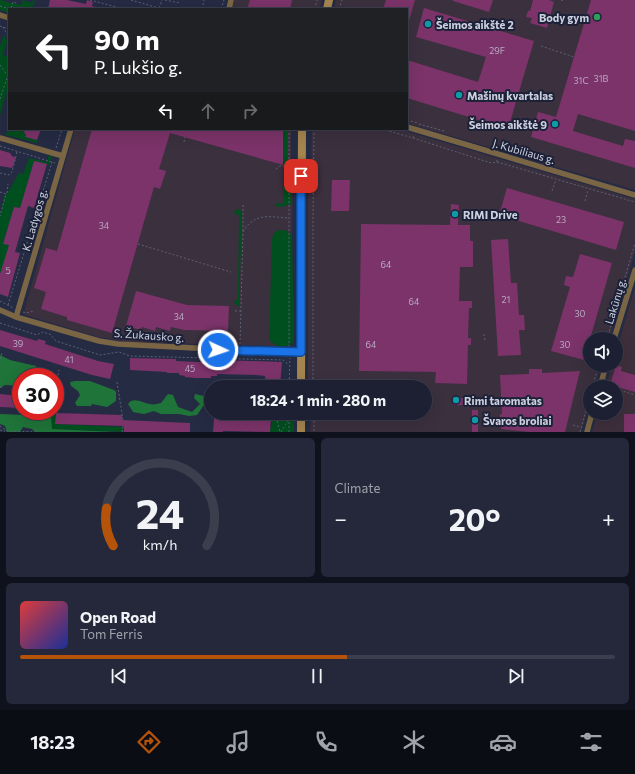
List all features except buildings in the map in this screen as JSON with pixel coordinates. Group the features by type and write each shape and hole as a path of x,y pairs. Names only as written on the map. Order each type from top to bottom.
{"street":[{"name":"J. Kubiliaus g.","path":"408,127 635,195"},
{"name":"K. Ladygos g.","path":"16,317 71,130"},
{"path":"301,380 302,130"},
{"path":"0,138 63,156"},
{"name":"Lakūnų g.","path":"616,332 635,270"},
{"name":"S. Žukausko g.","path":"0,310 16,317 99,341 118,344 239,351 301,352"},
{"path":"301,420 301,432"},
{"path":"587,432 590,420"}],"path":[{"path":"90,0 120,8"},
{"path":"131,0 159,8 162,0"},
{"path":"165,0 180,3"},
{"path":"11,8 13,2 16,3"},
{"path":"0,26 8,29"},
{"path":"3,27 8,36"},
{"path":"540,46 574,57"},
{"path":"0,65 8,75 0,100"},
{"path":"56,150 62,130"},
{"path":"289,130 290,346"},
{"path":"314,130 314,380"},
{"path":"184,142 185,137"},
{"path":"0,146 61,165"},
{"path":"0,173 10,175 18,152"},
{"path":"8,305 52,162"},
{"path":"496,162 635,202"},
{"path":"276,169 280,166 290,166"},
{"path":"552,191 556,180"},
{"path":"0,216 8,184"},
{"path":"585,200 589,189"},
{"path":"0,192 6,194"},
{"path":"239,351 243,205"},
{"path":"478,212 491,212"},
{"path":"243,232 247,224 255,219 263,217 290,218"},
{"path":"608,332 635,243"},
{"path":"138,244 231,272"},
{"path":"235,311 241,311"},
{"path":"484,334 485,341"},
{"path":"289,380 290,352"},
{"path":"0,359 2,353"},
{"path":"117,382 123,420"},
{"path":"623,391 635,395"},
{"path":"277,420 280,432"},
{"path":"280,432 288,420"},
{"path":"289,420 289,432"},
{"path":"314,420 314,432"},
{"path":"580,432 583,420"},
{"path":"573,425 581,427"},
{"path":"0,426 7,431"},
{"path":"122,432 123,426"},
{"path":"0,430 39,432"}],"shaded area":[{"path":"234,0 322,0 320,8 231,8"},
{"path":"336,0 635,0 635,190 408,123 408,8 334,8"},
{"path":"75,130 291,130 291,164 293,173 292,235 294,338 293,342 289,346 131,342 98,337 25,315 24,312"},
{"path":"312,130 401,130 635,199 635,252 611,332 583,332 583,372 599,372 597,380 583,380 583,420 585,420 581,432 310,432 311,420 432,420 432,380 308,380 308,175 311,165"},
{"path":"635,287 635,432 592,432 596,420 623,420 623,380 608,380 610,372 623,372 622,332"}],"green space":[{"path":"0,0 21,5 23,0 32,3 33,0 35,0 32,8 8,8 8,13 0,10"},
{"path":"3,36 5,36 7,42 3,55 8,57 8,87 0,115 0,46"},
{"path":"13,130 25,130 25,137 37,140 37,143 6,135 7,131 12,132"},
{"path":"283,130 287,130 287,166 292,169 291,204 281,207 275,206 276,203 283,204"},
{"path":"49,155 52,156 49,165 34,161 20,208 14,207 3,243 10,246 0,274 0,214 5,194 7,194 19,173 23,174 29,158 47,162"},
{"path":"236,209 242,211 239,306 233,301 238,300 239,215 234,214"},
{"path":"279,230 285,230 292,235 294,338 293,342 289,346 277,346 269,340 272,239 274,233"},
{"path":"0,355 10,360 36,366 36,368 12,368 12,385 5,385 0,388"},
{"path":"90,381 114,390 116,392 116,401 107,407 92,404 91,406 77,406 75,403 80,395 78,391 71,386 70,382"},
{"path":"168,394 173,395 178,407 192,412 200,404 194,398 195,394 204,396 204,405 197,415 189,416 179,414 161,414 154,411 144,414 138,413 133,412 128,404 133,400 151,404 161,403"},
{"path":"0,414 12,414 12,420 51,420 52,429 118,432 35,432 32,429 23,427 20,432 7,432 5,426 0,424"},
{"path":"51,420 55,420 55,424 124,427 124,432 52,429"},
{"path":"271,420 294,420 294,432 270,432 270,428 272,427"}],"place":[{"name":"Body gym","path":"597,17"},
{"name":"Šeimos aikštė 2","path":"428,24"},
{"name":"Mašinų kvartalas","path":"459,95"},
{"name":"Šeimos aikštė 9","path":"555,124"},
{"name":"RIMI Drive","path":"455,214"},
{"name":"Rimi taromatas","path":"456,400"},
{"name":"Švaros broliai","path":"475,420"}],"route":[{"path":"218,350 301,352 301,176"}]}
